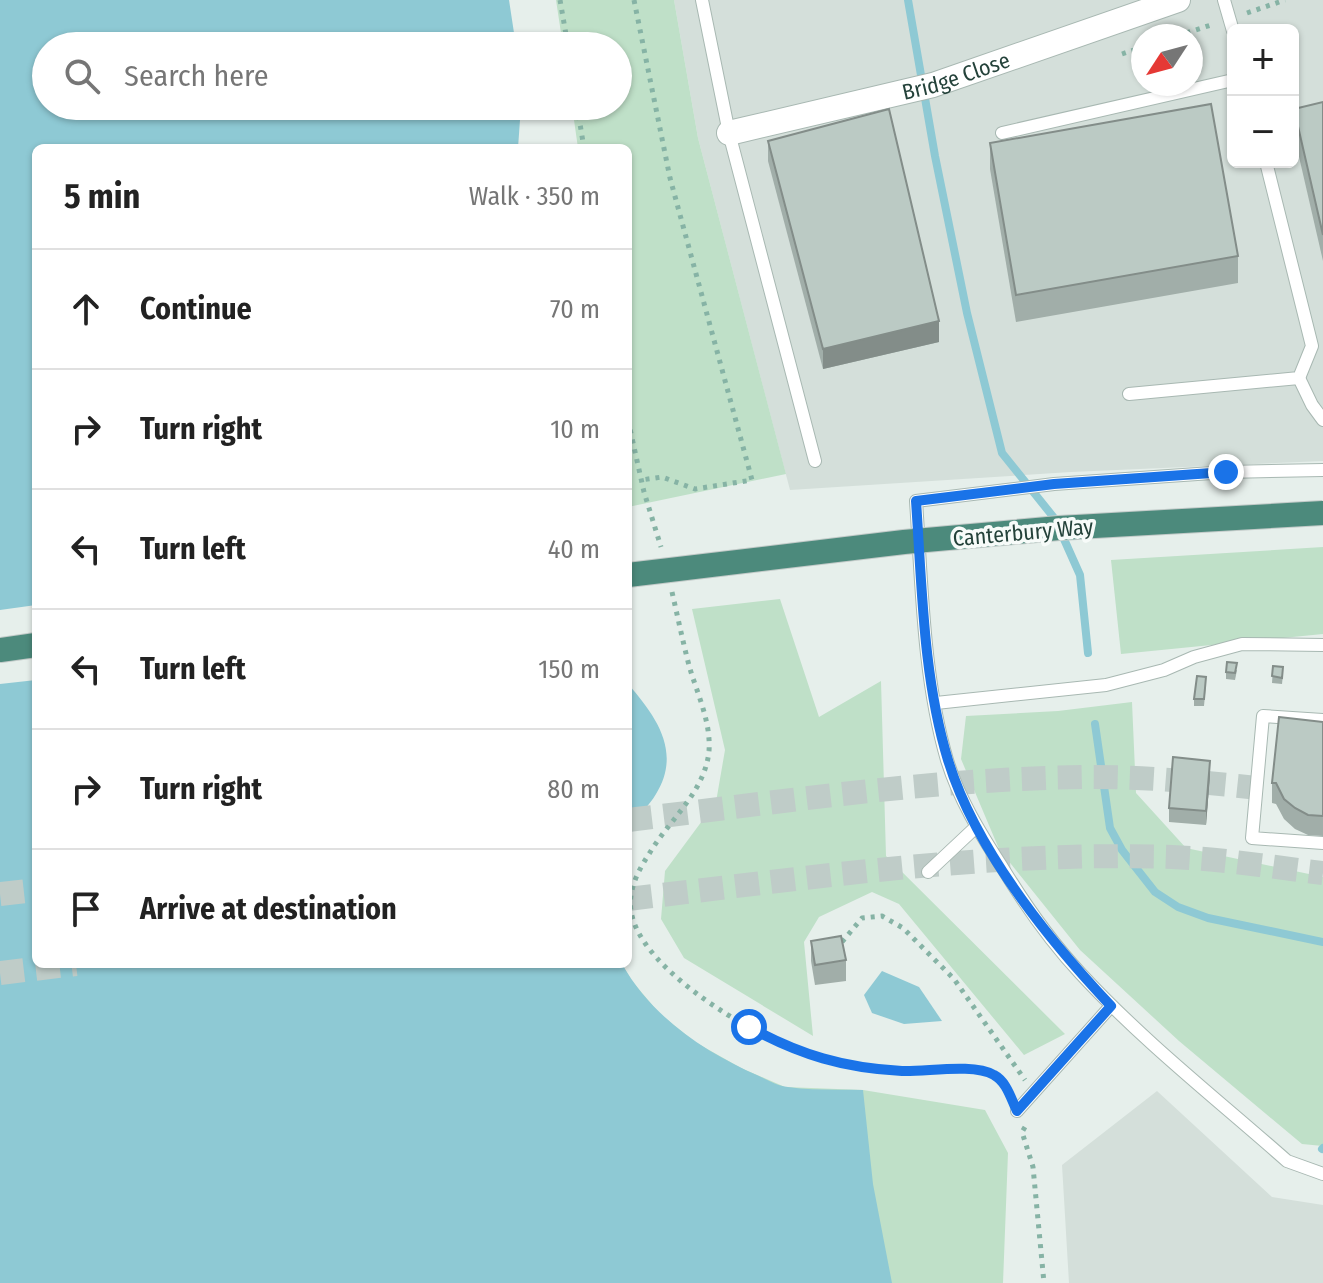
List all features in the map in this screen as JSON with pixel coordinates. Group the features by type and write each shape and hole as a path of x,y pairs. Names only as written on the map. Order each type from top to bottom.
{"highway":[{"name":"Canterbury Way","path":"632,575 904,542 1059,528 1323,513"},
{"path":"0,650 32,646"}],"street":[{"name":"Bridge Close","path":"729,133 933,85 1178,0"}],"lane":[{"path":"702,0 729,133 815,461"},
{"path":"1224,0 1231,24"},
{"path":"1002,133 1227,81"},
{"path":"1268,168 1312,346 1299,378 1323,420"},
{"path":"1129,394 1299,378"},
{"path":"1323,470 1226,472 1054,484 916,501 928,655 936,703 947,758 976,827 1037,921 1111,1006 1287,1161 1323,1174"},
{"path":"936,703 1106,685 1242,644 1323,645"},
{"path":"1323,720 1263,716 1252,838 1323,843"},
{"path":"928,872 976,827"},
{"path":"1017,1111 1111,1006"}],"path":[{"path":"560,0 566,32"},
{"path":"634,0 670,178 752,480 695,489 662,477 641,480"},
{"path":"1122,54 1131,51"},
{"path":"579,120 583,144"},
{"path":"632,438 664,556"},
{"path":"632,894 635,880 650,851 699,784 709,750 706,722 670,584"},
{"path":"632,915 641,938 657,958 696,993 766,1037 842,1065 899,1070 985,1071 1003,1082 1026,1126 1022,1132 1033,1167 1044,1283"},
{"path":"842,942 862,918 882,916 903,928 954,979 1022,1079 1040,1086"}],"shaded area":[{"path":"674,0 1323,0 1323,461 1071,472 790,490 698,138"},
{"path":"1157,1091 1272,1197 1323,1205 1323,1283 1069,1283 1062,1165"}],"green space":[{"path":"556,0 674,0 698,138 786,474 632,506 632,144 577,144 574,120 632,120 632,32 561,32"},
{"path":"1323,547 1323,634 1121,654 1111,560"},
{"path":"780,599 819,717 881,681 886,856 1065,1034 1024,1055 899,904 872,892 819,917 804,942 813,1036 684,958 661,919 665,871 716,802 725,750 692,609"},
{"path":"1132,702 1136,793 1186,848 1323,877 1323,1146 1302,1144 1179,1041 1080,950 999,849 961,759 966,716 1058,711"},
{"path":"621,968 624,968 659,1013 695,1042 741,1068 785,1087 863,1090 985,1110 1008,1153 1003,1283 503,1283"}],"water":[{"path":"0,0 509,0 514,32 32,32 32,120 520,120 518,144 32,144 32,968 625,968 664,1016 719,1056 784,1086 863,1090 873,1184 892,1283 0,1283"},
{"path":"632,689 656,722 666,749 667,764 663,779 632,823"},
{"path":"882,971 919,987 942,1021 904,1024 872,1013 864,995"}],"pier":[{"path":"32,606 32,680 0,684 0,610"}],"building":[{"path":"1323,102 1323,235 1299,131 1299,108"},
{"path":"1211,104 1238,256 1016,295 990,143"},
{"path":"889,109 939,321 823,349 768,141"},
{"path":"1227,662 1237,663 1235,673 1226,672"},
{"path":"1273,666 1283,667 1282,678 1272,676"},
{"path":"1197,676 1206,677 1204,699 1194,699"},
{"path":"1279,717 1323,722 1323,816 1308,815 1295,808 1284,799 1276,783 1272,783"},
{"path":"1173,757 1210,761 1206,811 1169,808"},
{"path":"841,936 846,960 815,965 811,941"}],"waterway":[{"path":"908,0 967,313 1002,453 1055,519 1080,575 1088,653"},
{"path":"1095,724 1110,828 1122,850 1155,892 1178,907 1208,918 1323,942"}],"tunnel":[{"path":"632,820 860,792 1035,778 1151,779 1323,795"},
{"path":"632,899 900,868 1036,858 1172,857 1323,873"},
{"path":"0,894 32,890"},
{"path":"0,973 42,968"}],"route":[{"path":"749,1027 789,1047 842,1065 918,1071 985,1071 1003,1082 1017,1111 1111,1006 1037,921 976,827 958,789 947,758 928,655 916,501 1054,484 1226,472"}]}
